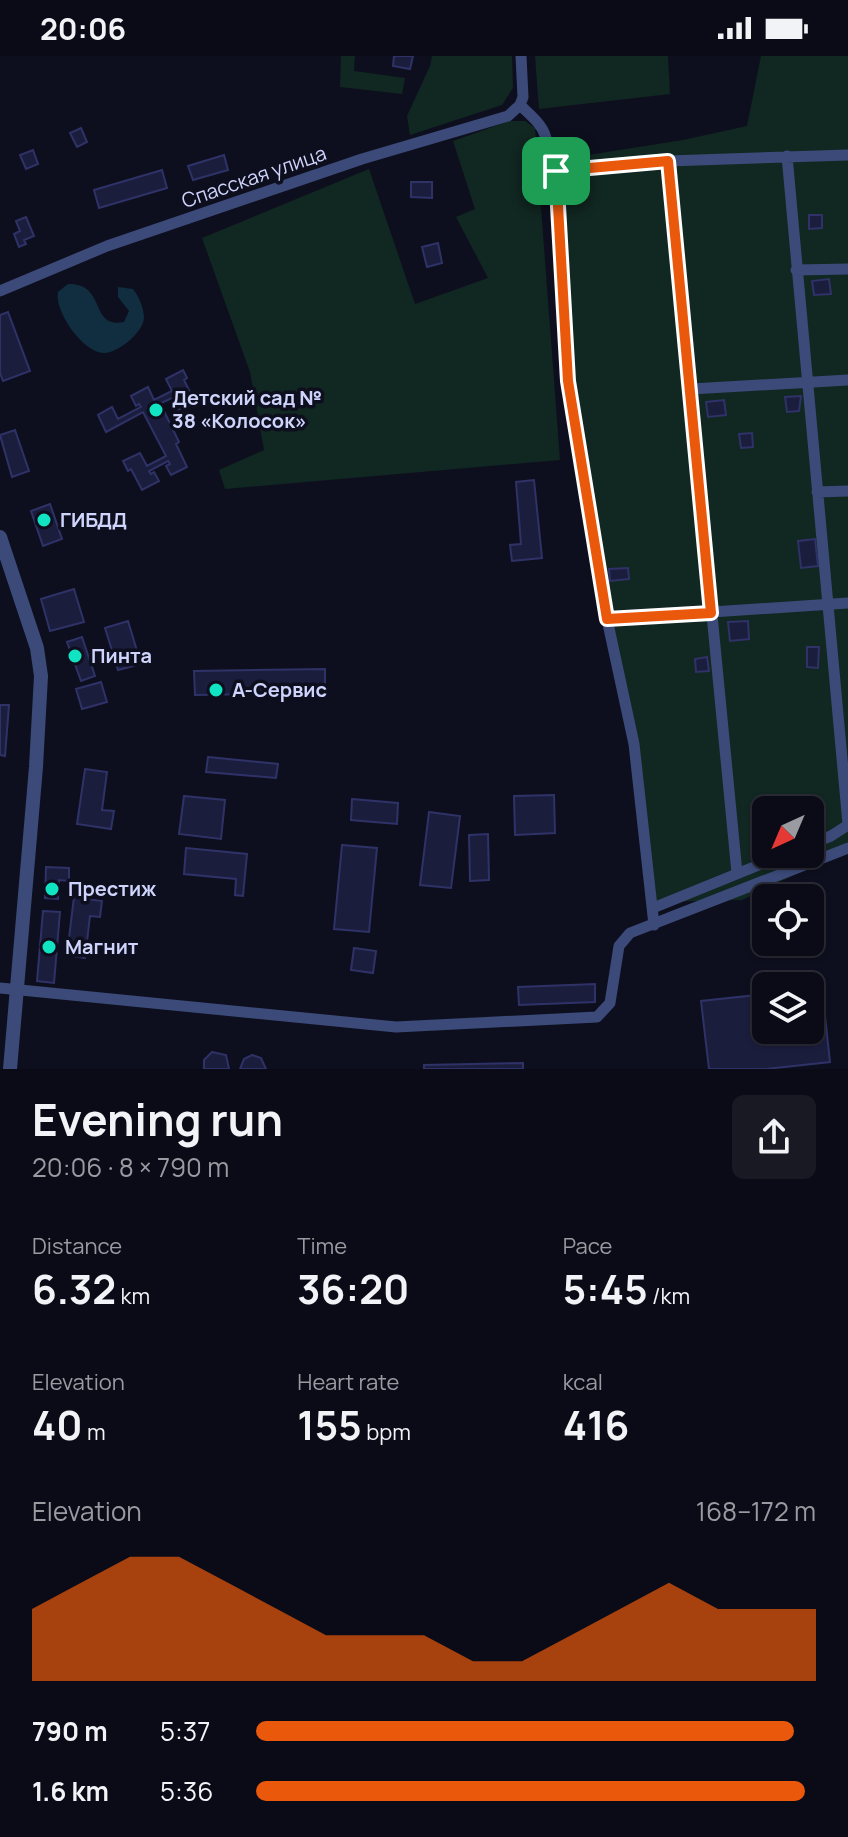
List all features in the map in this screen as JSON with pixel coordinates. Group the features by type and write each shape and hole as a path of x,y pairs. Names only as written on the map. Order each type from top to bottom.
{"street":[{"path":"521,56 523,97 520,105 536,120 545,135 550,165 556,171 568,381 607,619 634,744 654,925"},
{"name":"Спасская улица","path":"0,291 107,246 362,159 508,116 520,105"},
{"path":"556,171 668,161 848,155"},
{"path":"787,156 827,603 843,704 848,825 824,839"},
{"path":"668,161 737,873"},
{"path":"796,270 848,269"},
{"path":"691,389 806,380 848,380"},
{"path":"817,492 848,491"},
{"path":"0,537 32,632 41,676 10,1069"},
{"path":"607,619 848,603"},
{"path":"0,988 396,1027 597,1017 610,1003 619,946 630,933 848,848"},
{"path":"653,908 752,867"}],"green space":[{"path":"341,56 355,56 354,71 405,78 402,94 340,87"},
{"path":"432,56 512,56 513,88 502,105 410,135 407,116"},
{"path":"535,56 668,56 670,94 539,109"},
{"path":"761,56 848,56 848,849 824,861 824,796 752,796 752,868 809,868 775,884 752,884 752,895 742,900 655,902 619,664 583,484 552,171 588,155 747,126"},
{"path":"509,121 525,121 535,128 560,460 225,489 219,470 264,450 250,372 202,238 369,169 415,304 488,278 456,217 475,209 453,141"}],"water":[{"path":"68,284 88,290 101,313 113,322 124,322 129,311 118,297 118,287 133,289 144,314 143,324 122,346 109,352 95,351 78,338 60,309 58,292"}],"building":[{"path":"394,56 413,56 410,69 393,66"},
{"path":"81,128 87,142 77,147 70,133"},
{"path":"33,150 38,164 26,169 20,155"},
{"path":"224,155 228,170 193,180 188,166"},
{"path":"162,170 167,188 99,208 94,190"},
{"path":"411,182 432,182 432,198 411,197"},
{"path":"809,215 822,215 822,228 809,229"},
{"path":"26,217 34,236 24,240 26,244 19,247 14,234 20,231 16,221"},
{"path":"438,243 442,263 427,267 422,247"},
{"path":"829,279 831,294 814,295 812,281"},
{"path":"8,312 30,371 3,381 0,373 0,315"},
{"path":"183,370 187,378 184,380 195,402 176,411 171,402 176,400 174,397 157,405 158,408 162,407 179,442 176,444 187,467 171,475 166,466 170,464 168,461 149,471 151,474 154,472 159,481 142,490 123,461 140,453 147,466 166,456 143,412 106,432 98,415 112,407 118,419 141,407 139,404 136,406 131,396 148,387 154,400 172,391 166,379"},
{"path":"801,396 799,411 787,412 785,397"},
{"path":"724,400 726,415 708,417 706,402"},
{"path":"15,430 29,471 12,477 0,435"},
{"path":"752,433 753,447 741,448 739,434"},
{"path":"534,480 542,558 512,561 510,545 521,544 516,482"},
{"name":"ГИБДД","path":"50,504 62,539 43,546 31,511"},
{"path":"815,539 818,566 801,568 798,541"},
{"path":"628,568 629,579 610,581 609,569"},
{"path":"74,589 84,622 50,631 41,599"},
{"path":"128,621 141,664 118,670 105,628"},
{"path":"748,621 749,639 730,641 728,622"},
{"path":"82,637 95,676 81,681 67,642"},
{"path":"807,647 819,647 818,668 807,667"},
{"path":"707,657 709,671 696,672 695,659"},
{"path":"325,669 325,693 195,695 194,671"},
{"path":"101,682 107,702 82,709 76,689"},
{"path":"0,705 9,705 5,756 0,755"},
{"path":"208,757 278,764 276,778 206,772"},
{"path":"85,769 107,772 102,810 114,811 111,829 77,824"},
{"path":"554,795 555,833 515,835 514,796"},
{"path":"184,796 225,800 221,839 179,834"},
{"path":"352,799 398,803 397,824 351,820"},
{"path":"429,812 460,816 451,888 420,885"},
{"path":"488,834 489,880 470,881 469,835"},
{"path":"342,845 377,848 369,932 334,929"},
{"path":"186,848 247,854 243,896 235,895 236,879 184,874"},
{"name":"Престиж","path":"46,867 69,868 69,881 59,880 58,899 45,898"},
{"path":"74,897 102,901 100,917 90,916 85,958 67,955"},
{"name":"Магнит","path":"43,911 60,912 54,983 37,981"},
{"path":"354,948 376,951 373,973 351,970"},
{"path":"595,984 595,1002 519,1005 518,987"},
{"path":"752,996 752,1044 824,1044 824,1006 830,1062 766,1069 709,1069 701,1001"},
{"path":"212,1052 226,1055 229,1069 204,1069 204,1060"},
{"path":"252,1055 261,1058 266,1069 240,1069 244,1059"},
{"path":"523,1063 523,1069 424,1069 424,1065"}],"place":[{"name":"Детский сад № 38 «Колосок»","path":"156,410"},
{"name":"ГИБДД","path":"44,520"},
{"name":"Пинта","path":"75,656"},
{"name":"A-Сервис","path":"216,690"},
{"name":"Престиж","path":"52,889"},
{"name":"Магнит","path":"49,947"}],"route":[{"path":"668,161 711,613 607,619 568,381 556,171 668,161"}]}
